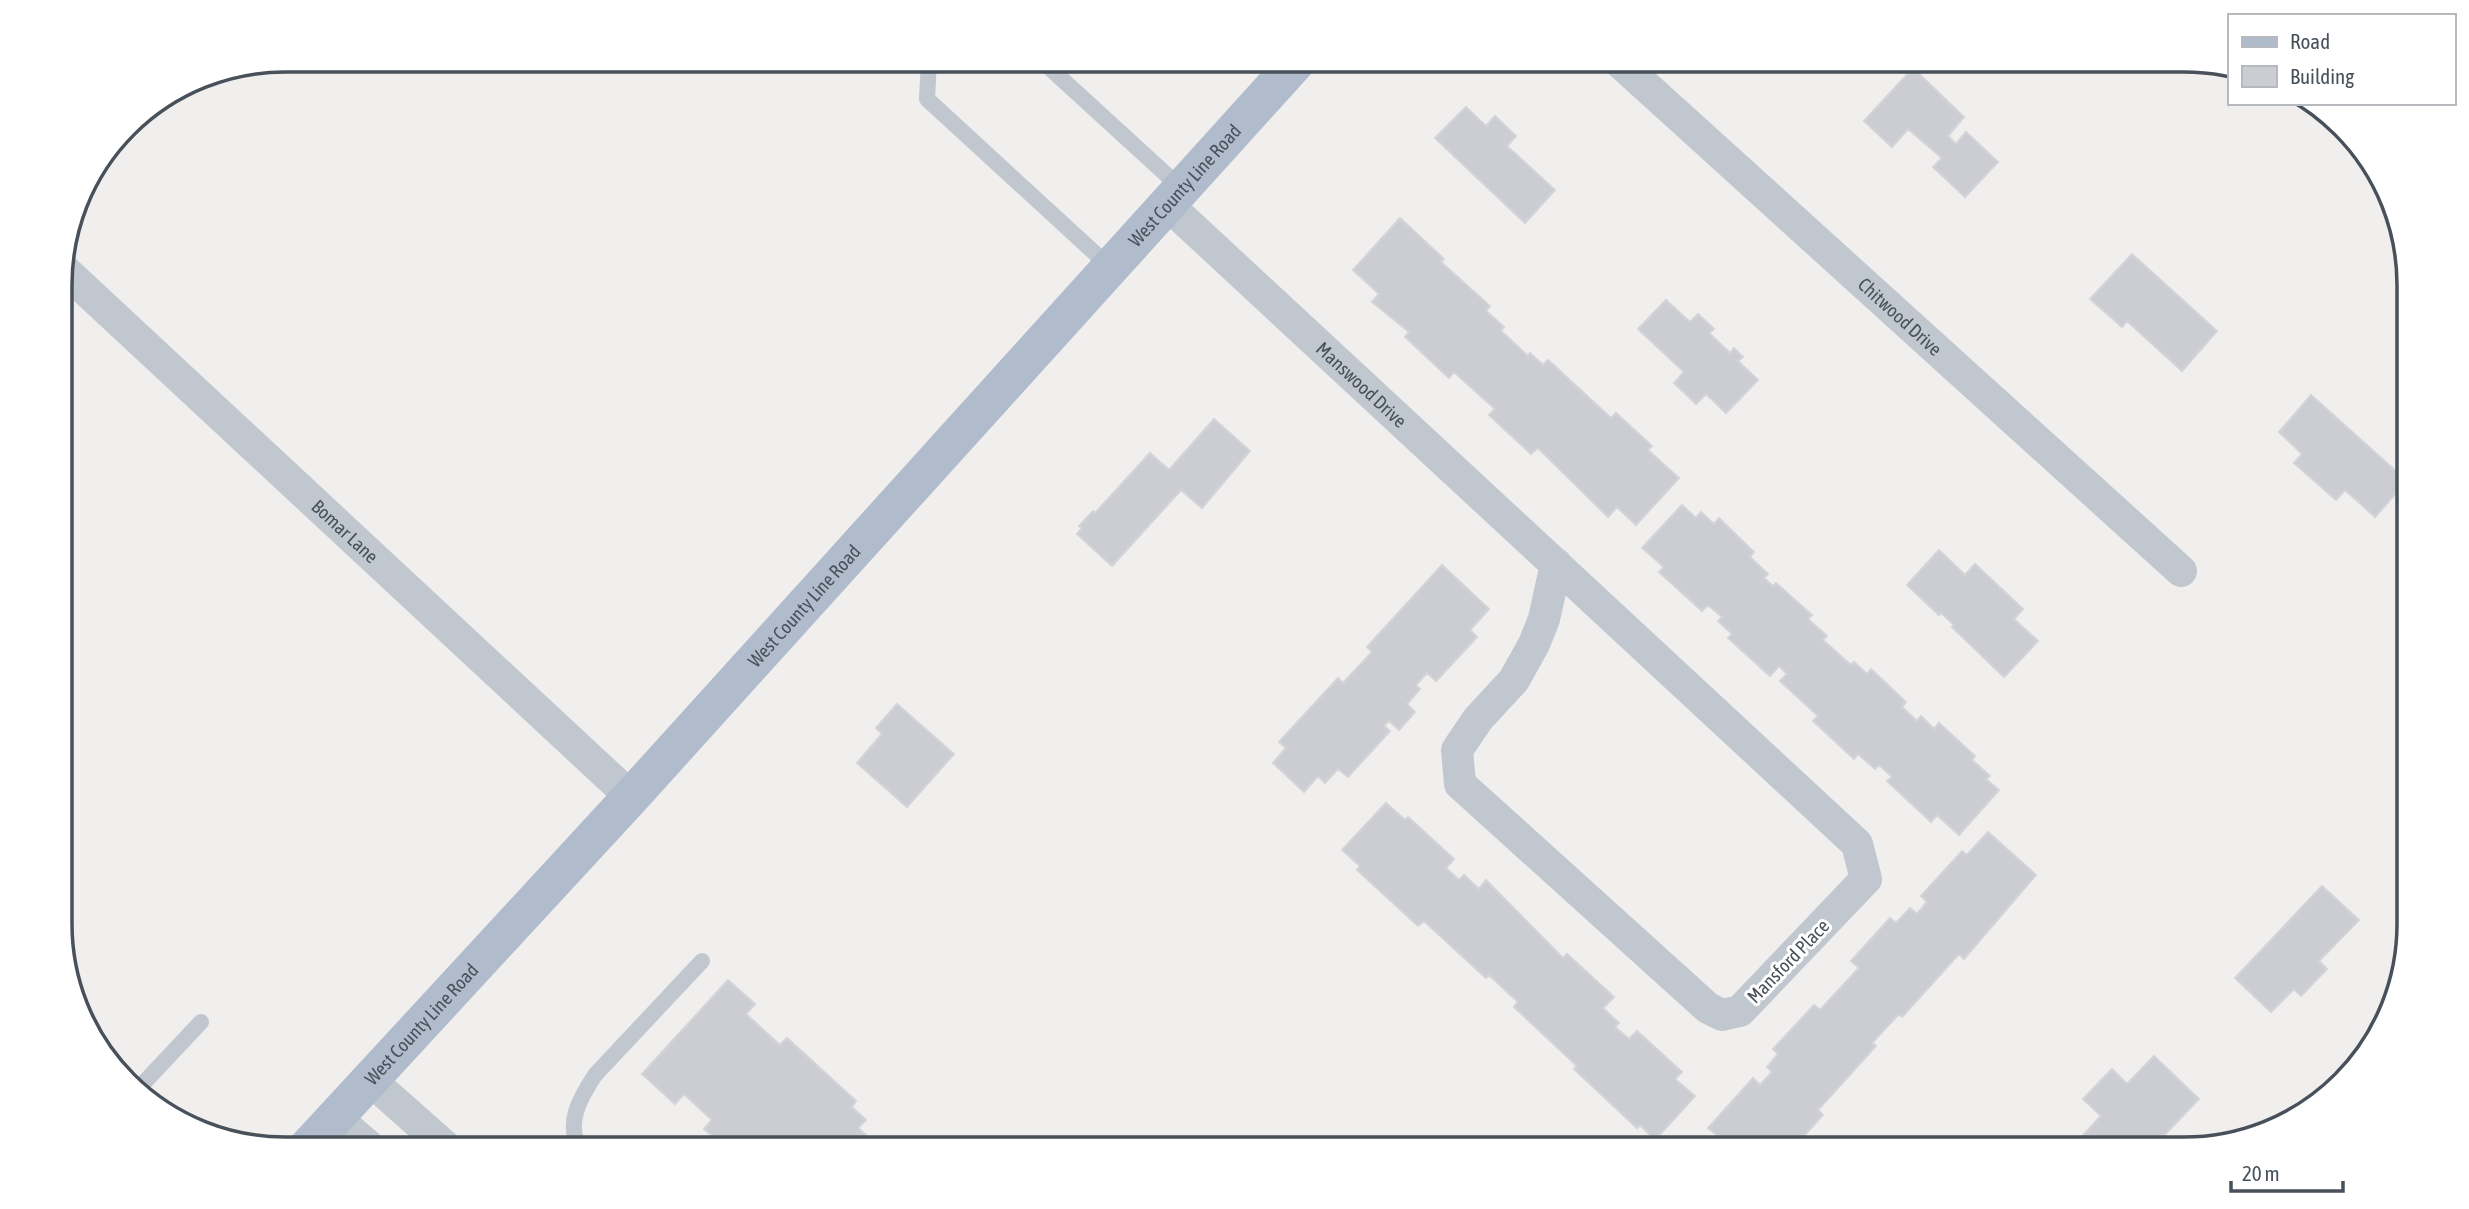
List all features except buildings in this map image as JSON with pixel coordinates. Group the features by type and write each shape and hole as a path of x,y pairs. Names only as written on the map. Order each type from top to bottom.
{"main road":[{"name":"West County Line Road","path":"317,1137 631,797 1287,72"}],"street":[{"name":"Chitwood Drive","path":"1630,72 2181,571"},
{"name":"Manswood Drive","path":"1175,197 1556,564"},
{"name":"Bomar Lane","path":"72,277 631,797"},
{"name":"Mansford Place","path":"1556,564 1857,844 1866,879 1740,1011 1722,1015 1708,1008 1460,784 1457,750 1478,719 1514,680 1534,644 1544,619 1556,564"},
{"path":"369,1079 434,1137"},
{"path":"335,1117 358,1137"}],"lane":[{"path":"928,72 927,99 1111,268"},
{"path":"1053,72 1175,197"},
{"path":"576,1137 572,1126 582,1095 595,1075 702,961"},
{"path":"144,1083 201,1022"}]}
